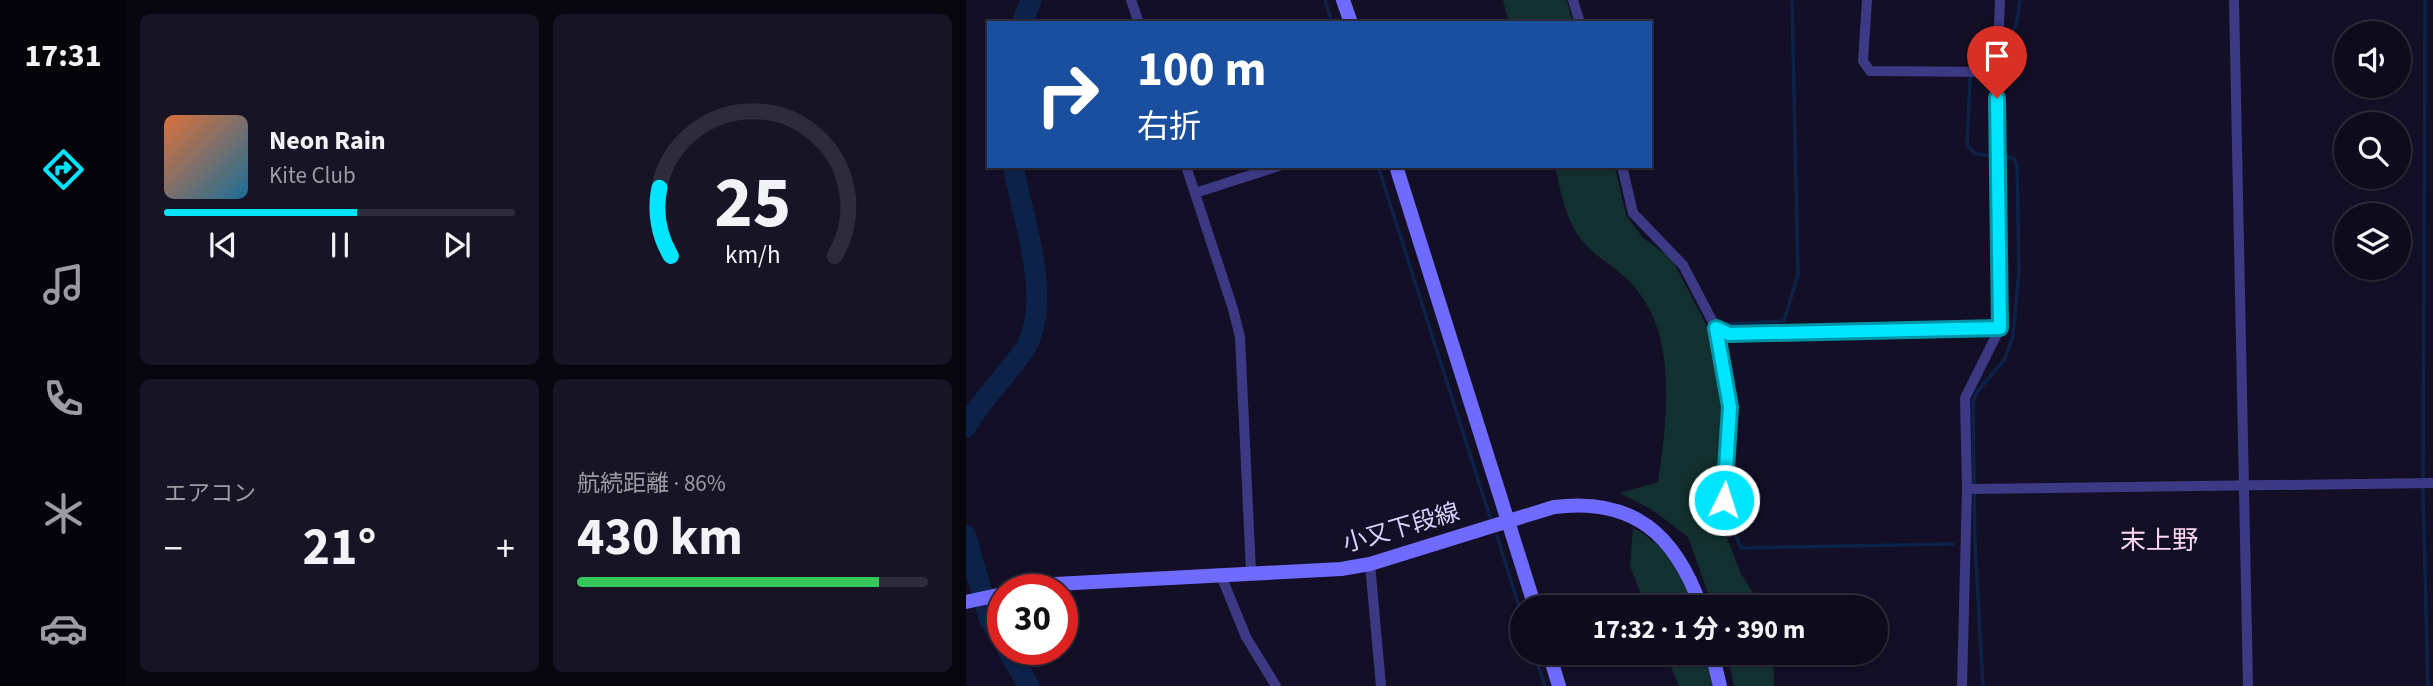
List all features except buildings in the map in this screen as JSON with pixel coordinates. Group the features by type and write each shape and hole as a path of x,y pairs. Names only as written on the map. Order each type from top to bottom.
{"main road":[{"path":"1343,0 1350,21"},
{"path":"1397,168 1531,595"},
{"name":"小又下段線","path":"1078,582 1341,569 1370,564 1554,507 1586,503 1615,508 1657,532 1688,573 1696,595"},
{"path":"966,603 987,598"},
{"path":"1553,665 1559,686"},
{"path":"1715,665 1720,686"}],"street":[{"path":"1131,0 1138,21"},
{"path":"1573,0 1579,21"},
{"path":"1867,0 1863,61 1870,71 1997,72"},
{"path":"1962,686 1965,398 2000,328 1997,72 2000,0"},
{"path":"2234,0 2246,485 2248,686"},
{"path":"1187,168 1240,337 1251,572"},
{"path":"1195,193 1273,168"},
{"path":"1622,168 1633,213 1683,265 1716,328 1730,407 1724,500"},
{"path":"1716,328 1729,334 2000,328"},
{"path":"1966,489 2433,482"},
{"path":"1370,564 1381,686"},
{"path":"1220,573 1246,637 1276,686"}],"green space":[{"path":"1503,0 1567,0 1572,21 1508,21"},
{"path":"1555,168 1615,168 1626,215 1643,238 1672,259 1712,336 1726,409 1714,505 1741,574 1754,595 1709,595 1688,537 1654,511 1620,493 1658,482 1666,405 1663,352 1657,327 1646,304 1631,283 1590,250 1570,221"},
{"path":"1633,528 1664,551 1678,571 1688,595 1641,595 1630,566"},
{"path":"1670,665 1710,665 1716,686 1679,686"},
{"path":"1730,665 1773,665 1774,686 1734,686"}],"waterway":[{"path":"1023,21 1031,0"},
{"path":"1325,0 1331,21"},
{"path":"1725,324 1784,321 1798,274 1792,0"},
{"path":"1983,686 1975,543 1973,402 1977,392 2005,359 2013,336 2019,270 2017,166 2014,158 1975,154 1967,145 1971,59 1973,48 2004,39 2013,32 2020,0"},
{"path":"2425,0 2423,494 2428,686"},
{"path":"966,427 1024,350 1033,331 1036,309 1034,260 1013,168"},
{"path":"1379,168 1490,517"},
{"path":"1725,337 1726,359"},
{"path":"1730,473 1733,401"},
{"path":"1729,495 1733,529 1741,548 1953,544"},
{"path":"966,536 987,610"},
{"path":"1497,536 1515,595"},
{"path":"1017,665 1029,686"},
{"path":"1538,665 1545,686"}],"district":[{"name":"末上野","path":"2159,540"}],"route":[{"path":"1724,500 1730,407 1716,328 1729,334 2000,328 1997,98"}]}
